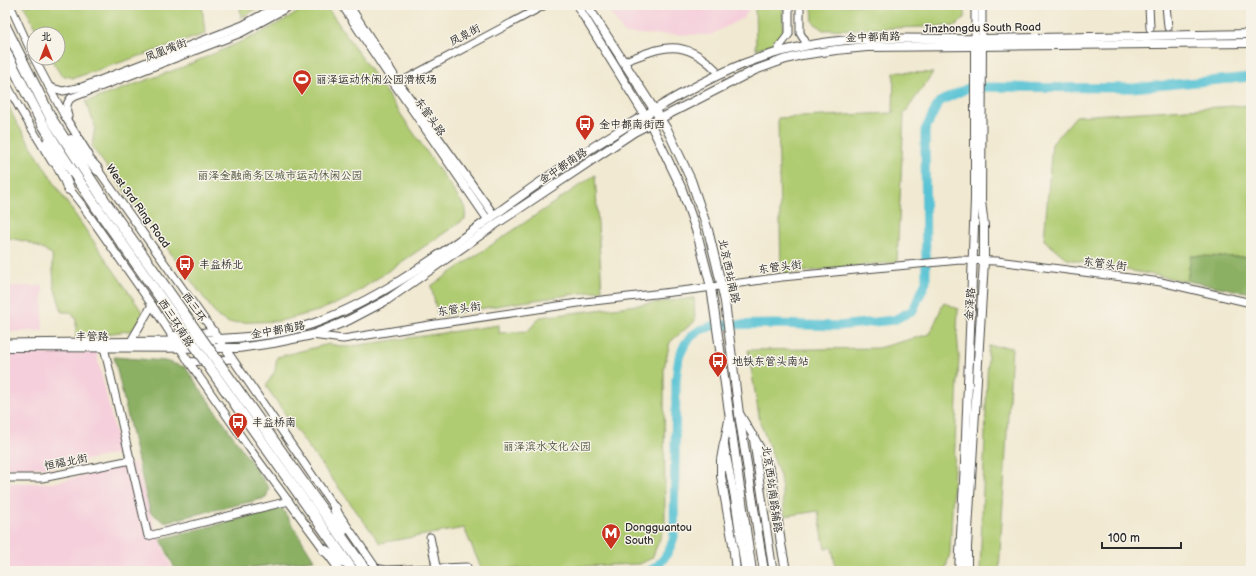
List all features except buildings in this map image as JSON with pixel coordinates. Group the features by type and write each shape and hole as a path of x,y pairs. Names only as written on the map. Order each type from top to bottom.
{"highway":[{"name":"西三环","path":"5,26 52,120 102,205"},
{"name":"西三环","path":"5,51 41,121 60,152 102,205 317,511 351,568"},
{"path":"52,120 60,123 70,140 98,170"},
{"path":"41,121 56,162 69,189"},
{"path":"335,508 345,542"},
{"name":"西三环","path":"317,511 373,570"},
{"path":"324,550 351,568"}],"main road":[{"name":"北京西站南路","path":"577,5 650,123 681,187 697,233 711,287 714,305 752,571"},
{"name":"北京西站南路","path":"587,5 660,118 691,180 708,230 722,285 739,414 764,571"},
{"name":"Jinzhongdu South Road","path":"978,43 1251,34"},
{"name":"Jinzhongdu South Road","path":"655,109 701,83 743,64 805,46 837,41 866,39 978,43 1251,43"},
{"name":"金中都南路","path":"175,341 225,348 238,348 312,335 349,320 388,300 499,222 634,132 755,70 773,63 802,55 836,50 867,47 978,43"},
{"name":"金泽路","path":"967,571 967,540 984,261 984,226 981,201 978,43"},
{"name":"金泽路","path":"959,571 965,463 979,106"},
{"name":"金中都南路","path":"175,341 216,335 268,334 293,330 345,311 377,295 407,276 590,148 655,109"},
{"name":"丰管路","path":"5,347 104,347 175,341"},
{"path":"753,436 763,454 772,476 786,571"},
{"path":"724,443 721,460 721,476 733,544 736,571"}],"street":[{"name":"West 3rd Ring Road","path":"10,5 49,87 98,170 216,335 335,508"},
{"name":"凤凰嘴街","path":"49,87 63,91 82,87 243,25 279,5"},
{"name":"凤凰嘴街","path":"70,124 66,111 67,105 71,98 241,33 292,5"},
{"name":"东管头路","path":"342,5 491,218"},
{"name":"东管头路","path":"349,5 397,84"},
{"name":"凤泉街","path":"397,84 545,5"},
{"path":"779,47 789,34 789,5"},
{"path":"800,5 800,33 805,41"},
{"path":"975,5 978,43"},
{"path":"978,43 982,5"},
{"path":"1148,5 1150,28"},
{"path":"1166,5 1168,27"},
{"path":"623,62 648,52 666,48 678,48 693,52 704,58 715,69"},
{"name":"西三环南路","path":"5,81 20,110 69,189 82,205 152,305 189,362 340,571"},
{"name":"东管头街","path":"312,335 343,339 569,304 850,270 973,260 1161,282 1251,303"},
{"path":"132,341 152,305"},
{"name":"丰管路","path":"5,343 175,341"},
{"path":"104,347 148,536 289,501"},
{"path":"189,362 232,359"},
{"path":"729,414 724,443 734,495 745,571"},
{"name":"北京西站南路辅路","path":"739,414 753,436 773,571"},
{"name":"恒福北街","path":"5,478 42,478 131,460"},
{"path":"335,508 373,570 467,567"},
{"path":"430,538 437,569"}],"shaded area":[{"path":"605,5 748,5 748,11 743,18 710,35 625,34"},
{"path":"5,286 43,286 43,331 5,332"},
{"path":"96,352 120,453 54,467 5,468 5,355"},
{"path":"135,463 154,525 173,571 5,571 5,483 53,483"}],"green space":[{"path":"24,5 202,5 205,34 74,78 61,75 55,66 66,66 66,26 34,26"},
{"path":"240,5 263,5 241,18"},
{"name":"丽泽金融商务区城市运动休闲公园","path":"311,5 329,10 466,209 465,219 347,299 318,311 280,321 229,323 218,317 92,147 95,126 86,102 183,67 259,34"},
{"path":"755,5 783,5 783,34 775,44 756,49"},
{"path":"812,5 965,5 965,17 956,26 823,30 813,22"},
{"path":"894,72 933,73 904,114 897,262 781,274 778,118 893,113"},
{"path":"5,98 15,120 63,197 143,313 135,330 76,338 76,319 70,312 62,312 54,286 52,254 28,242 5,237"},
{"path":"1251,105 1251,257 1191,256 1187,281 1067,259 1044,240 1052,144 1076,116"},
{"path":"595,175 602,290 438,316 431,286"},
{"path":"1191,256 1251,257 1251,293 1187,281"},
{"name":"丽泽滨水文化公园","path":"694,298 695,321 670,342 664,368 665,526 652,558 640,564 482,570 464,528 380,543 301,437 266,386 275,371 277,357 329,344 346,347 499,325 499,333 528,331 540,317"},
{"path":"944,302 958,309 957,333 959,357 950,553 945,571 836,571 832,547 825,549 818,511 785,516 780,476 760,422 748,350 878,348 930,334"},
{"path":"989,346 1012,347 999,571 980,571"},
{"path":"114,357 165,361 185,367 269,488 266,498 164,522 150,512"},
{"path":"282,508 314,560 224,571 176,571 161,539"}],"waterway":[{"path":"649,571 658,565 665,557 674,537 676,379 679,357 685,344 700,330 715,325 775,324 838,326 894,320 913,310 926,282 925,130 939,102 970,87 1133,88 1251,77"}],"place":[{"name":"丽泽运动休闲公园滑板场","path":"302,96"},
{"name":"金中都南街西","path":"585,141"},
{"name":"丰益桥北","path":"185,281"},
{"name":"地铁东管头南站","path":"718,378"},
{"name":"丰益桥南","path":"238,439"},
{"name":"Dongguantou South","path":"611,550"}]}
